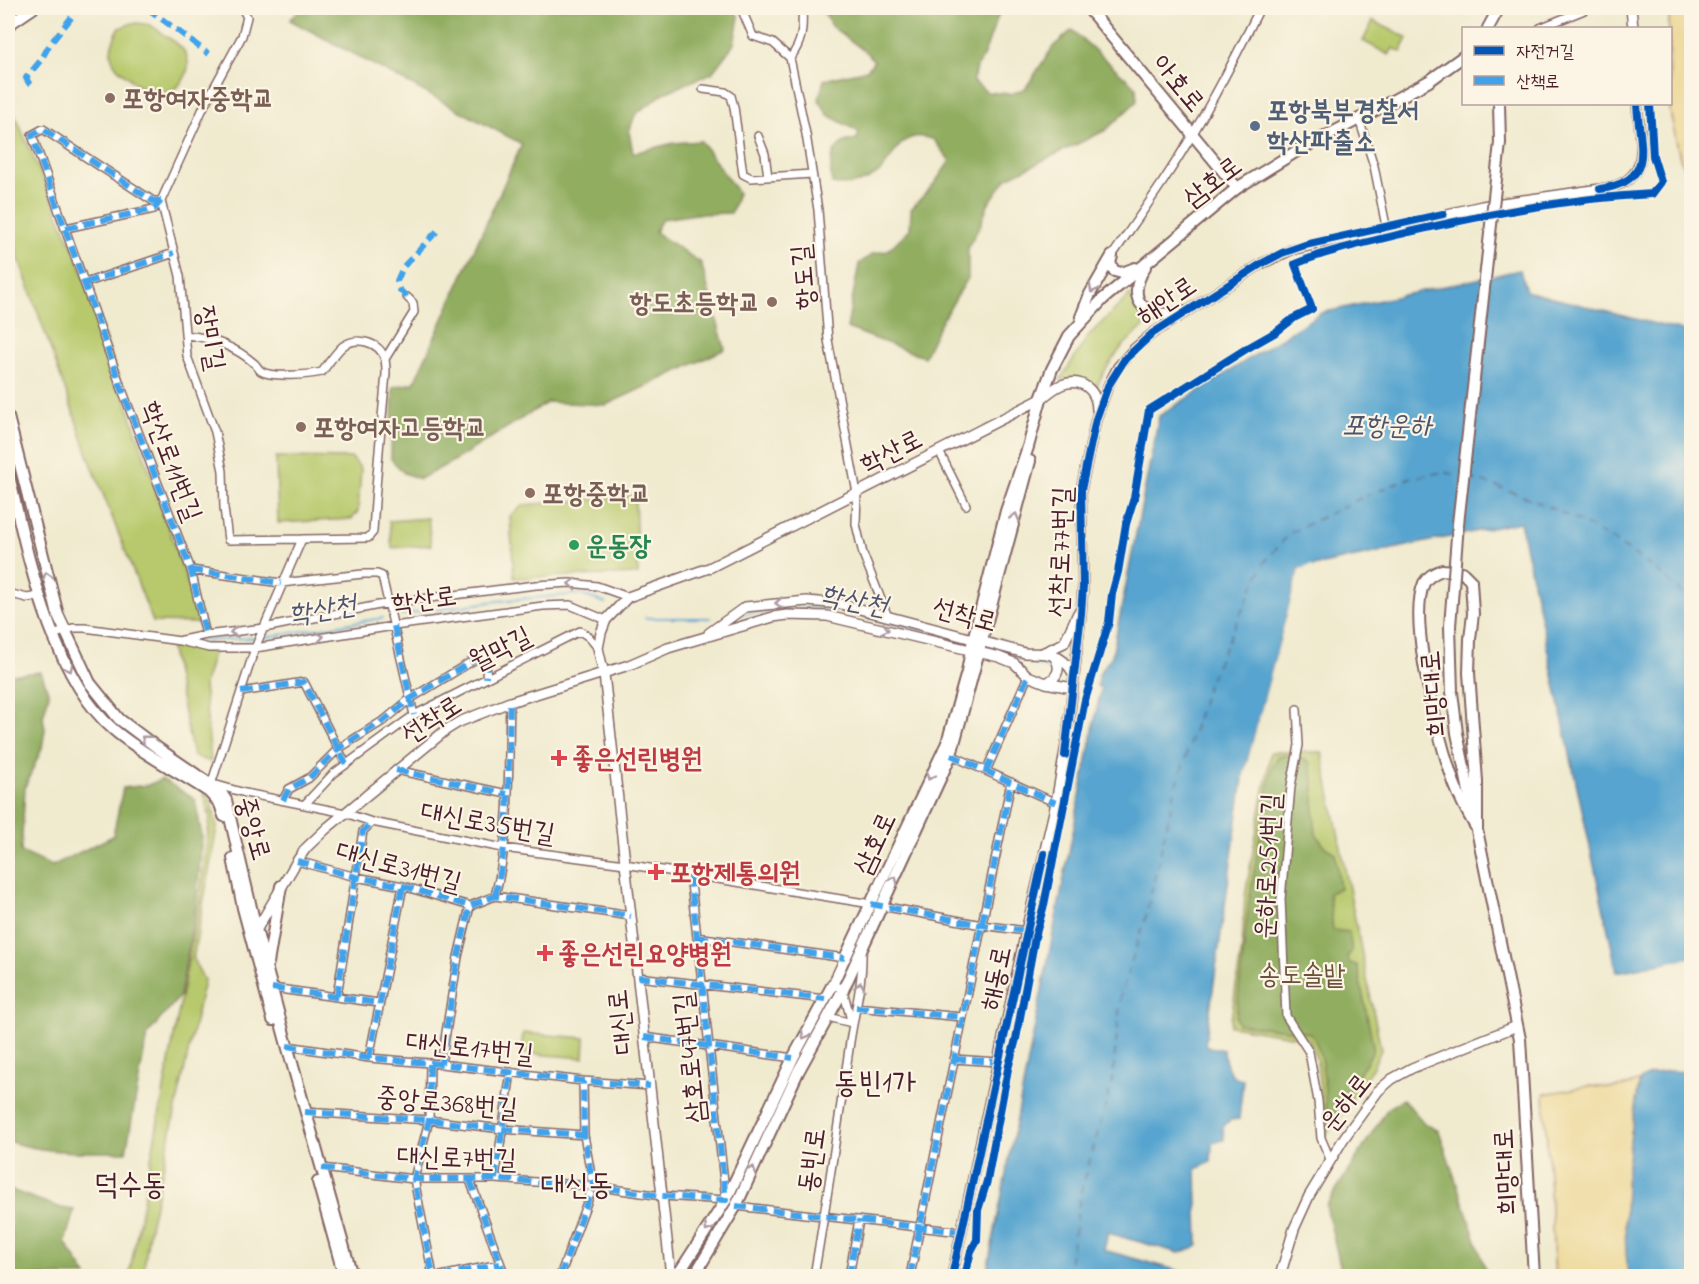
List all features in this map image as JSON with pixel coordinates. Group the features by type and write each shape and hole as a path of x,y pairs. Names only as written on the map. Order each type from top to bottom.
{"main road":[{"path":"8,11 12,8"},
{"path":"8,25 33,8"},
{"name":"아호로","path":"1088,8 1237,188"},
{"path":"1489,27 1499,8"},
{"name":"삼호로","path":"845,958 876,905 951,755 1006,511 1028,447 1041,399 1057,359 1078,324 1103,299 1237,188 1296,151 1429,81 1462,57"},
{"name":"희망대로","path":"1499,105 1500,151 1454,567 1450,662 1457,733 1517,1026 1522,1064 1534,1276"},
{"path":"1112,256 1111,268 1118,272 1127,271 1149,261"},
{"path":"1078,324 1090,294 1112,256"},
{"path":"1149,261 1137,285 1140,304 1151,312 1159,314 1184,312"},
{"name":"중앙로","path":"8,417 9,431 52,595 58,633"},
{"name":"중앙로","path":"8,472 39,596 58,633 83,696 114,730 210,788 223,810 344,1276"},
{"path":"1442,570 1462,572 1471,582 1473,614 1469,673 1476,769 1477,829 1454,782 1439,732 1421,645 1419,617 1421,592 1425,581 1442,570"},
{"name":"삼호로","path":"694,1276 828,1017 838,987 862,948 876,905 946,743 975,647"},
{"path":"267,969 281,886"},
{"name":"중앙로","path":"254,934 267,969 305,1113 352,1276"},
{"name":"삼호로","path":"677,1276 731,1203 793,1058 825,999 838,987"}],"street":[{"path":"66,228 154,209 161,201 205,104 242,36 247,17 242,8"},
{"path":"741,8 753,36 773,43 790,58 798,49 803,31 802,8"},
{"path":"1112,256 1165,179 1246,38 1260,8"},
{"path":"1542,27 1588,8"},
{"path":"1632,8 1633,27"},
{"name":"항도길","path":"790,58 806,134 822,243 828,340 857,493 856,524 863,554 888,617"},
{"path":"703,89 724,92 730,96 734,107 743,174 751,178 812,174"},
{"name":"해안로","path":"1096,419 1108,386 1125,359 1143,341 1184,312 1282,253 1305,245 1482,206 1624,184 1634,176 1641,160 1637,105"},
{"path":"1359,119 1374,166 1386,226"},
{"name":"학산로11번길","path":"161,201 153,201 43,129 32,135 120,384 191,570 206,635"},
{"path":"758,136 765,154 768,177"},
{"name":"장미길","path":"161,201 180,276 187,356 215,432 223,471 228,540 302,539"},
{"path":"85,283 174,253"},
{"path":"385,359 414,312 413,303 406,297"},
{"path":"185,334 218,342 242,355 262,372 272,374 302,375 322,372 342,346 360,340 380,349 385,359 386,374 374,496 373,532 368,538 302,539 281,583 255,648 210,788"},
{"name":"학산로","path":"58,633 85,628 180,641 209,648 255,648 543,606 570,605 606,620 628,597 710,568 1041,399 1058,386 1072,382 1087,386 1097,404 1096,419"},
{"name":"선착로77번길","path":"1072,688 1082,603 1081,490 1096,419"},
{"path":"939,451 966,505"},
{"path":"191,570 281,583 377,574 382,576 414,715"},
{"name":"학산로","path":"180,641 206,635 264,628 389,603 492,590 570,583 597,586 628,597"},
{"path":"8,592 27,598 39,596"},
{"name":"선착로","path":"705,636 745,607 807,601 841,604 888,617 975,647 1014,663 1028,676 1046,683 1072,688"},
{"path":"1042,653 1064,643 1082,603"},
{"name":"선착로","path":"254,934 306,848 396,770 459,722 510,702 604,674 705,636 787,615 827,616 975,647 1053,655"},
{"name":"대신로","path":"606,620 598,648 604,674 671,1276"},
{"name":"월막길","path":"305,804 333,774 414,715 430,709 580,631 589,637 598,648"},
{"path":"1053,655 1064,659 1074,674"},
{"path":"1046,683 1053,680 1059,669 1059,664 1053,655"},
{"path":"283,800 289,789 309,778 338,749 386,719 410,699 479,657 488,659 486,678"},
{"path":"986,771 1028,676"},
{"path":"240,692 304,682 346,764"},
{"name":"해동로","path":"952,1276 1026,931 1056,803 1067,739 1072,688"},
{"path":"495,896 501,873 503,848 510,702"},
{"name":"운하로251번길","path":"1297,710 1299,745 1291,786 1281,899 1286,1016 1309,1052 1318,1101 1321,1138 1330,1159"},
{"path":"951,755 1056,803"},
{"path":"396,770 507,794"},
{"path":"909,1276 1011,782"},
{"name":"대신로35번길","path":"210,788 305,804 372,822 503,848 690,874 876,905 981,926 1026,931"},
{"path":"337,996 363,831 372,822"},
{"name":"대신로31번길","path":"297,861 403,886 470,906 495,896 631,916"},
{"name":"삼호로47번길","path":"690,874 709,1046 731,1203"},
{"path":"369,1058 403,886"},
{"path":"441,1064 458,957 470,906"},
{"path":"697,937 845,958"},
{"path":"828,1017 852,1023 863,971 862,948"},
{"name":"삼호로","path":"838,987 845,958"},
{"path":"638,976 825,999"},
{"name":"동빈로","path":"814,1276 852,1023 838,987"},
{"path":"272,988 380,1003"},
{"path":"856,1007 962,1017"},
{"name":"운하로","path":"1280,1276 1298,1218 1330,1159 1372,1098 1392,1079 1412,1068 1517,1026"},
{"path":"644,1037 793,1058"},
{"name":"대신로17번길","path":"287,1046 369,1058 650,1086"},
{"path":"954,1059 998,1062"},
{"path":"430,1064 429,1120 414,1179 433,1276"},
{"path":"495,1179 511,1072"},
{"path":"560,1276 593,1186 584,1135 583,1081"},
{"name":"중앙로368번길","path":"305,1113 429,1120 502,1129 584,1135"},
{"name":"대신로7번길","path":"322,1168 414,1179 495,1179 593,1186 961,1232"},
{"path":"470,1180 506,1276"},
{"path":"849,1276 859,1220"},
{"path":"441,1276 500,1264"}],"green space":[{"path":"301,8 732,8 739,17 734,44 712,73 664,93 635,115 629,132 633,153 674,143 701,141 738,193 731,213 696,214 662,219 655,232 701,263 725,349 606,405 548,402 420,479 404,473 391,459 393,387 414,383 522,144 290,20"},
{"path":"822,8 1001,8 983,57 976,67 973,81 987,92 1011,94 1025,89 1053,47 1072,30 1136,87 1137,101 1106,130 1007,178 988,204 980,226 968,247 968,278 940,324 924,357 847,328 859,264 874,253 887,251 910,229 911,209 934,184 950,161 933,139 916,136 904,141 884,167 867,180 846,185 832,184 831,168 835,151 844,142 857,139 859,132 828,115 819,100 824,80 867,70 874,61 831,26"},
{"path":"1373,21 1408,38 1401,52 1393,48 1389,55 1363,41"},
{"path":"133,23 154,27 184,51 188,59 188,68 181,83 174,89 158,94 146,91 117,68 111,57 113,41 119,28"},
{"path":"8,99 79,262 201,623 153,622 91,463 8,228"},
{"path":"1130,295 1141,310 1150,316 1150,322 1118,351 1096,388 1081,378 1060,380 1089,335"},
{"path":"276,457 352,458 361,469 358,511 352,519 278,523"},
{"name":"운동장","path":"633,496 635,499 638,574 514,578 510,516 524,505"},
{"path":"428,518 431,545 392,548 389,521"},
{"path":"180,641 214,649 204,685 211,762 193,756 170,645"},
{"path":"41,672 49,694 43,717 45,729 42,748 25,787 21,852 52,866 113,836 123,788 148,785 162,779 195,799 202,837 196,905 180,996 147,1035 126,1152 51,1150 8,1141 8,675"},
{"name":"송도솔밭","path":"1271,752 1322,752 1381,1050 1373,1067 1325,1137 1317,1062 1309,1039 1230,1026 1242,947 1245,896"},
{"name":"송도솔밭","path":"1292,755 1310,762 1314,783 1316,834 1325,847 1335,853 1340,888 1329,893 1333,930 1349,932 1352,951 1347,957 1349,963 1357,965 1373,1045 1372,1053 1327,1126 1322,1064 1319,1051 1310,1033 1238,1024 1236,1017 1249,901 1271,771 1278,756"},
{"path":"203,793 211,798 217,827 193,959 204,980 149,1232 143,1276 129,1276 198,908 210,817"},
{"path":"523,1033 585,1038 584,1058 521,1053"},
{"path":"1403,1099 1425,1124 1439,1131 1488,1276 1339,1276 1341,1269 1326,1206 1388,1108"},
{"path":"8,1189 61,1208 74,1210 65,1242 87,1276 8,1276"}],"sand":[{"path":"1669,8 1691,8 1691,181 1680,158 1670,112 1670,105 1672,105 1672,27 1669,27"},
{"path":"1640,1081 1626,1178 1625,1227 1628,1276 1555,1276 1544,1094 1589,1086 1612,1088"}],"water":[{"name":"포항운하","path":"1520,270 1526,291 1691,333 1691,957 1617,972 1520,522 1299,569 1243,778 1205,1046 1223,1050 1230,1073 1243,1080 1239,1119 1230,1120 1223,1127 1224,1140 1212,1143 1211,1162 1196,1169 1198,1246 1179,1253 1108,1233 1104,1250 1179,1271 1184,1276 986,1276 1101,688 1097,686 1100,672 1112,656 1159,416 1321,313"},
{"path":"1668,1071 1691,1072 1691,1276 1628,1276 1625,1227 1626,1178 1640,1080 1649,1075"}],"pier":[{"path":"1312,565 1313,568 1301,571 1246,779 1243,778 1299,569"}],"waterway":[{"name":"학산천","path":"401,615 497,601 579,594 605,603"},
{"name":"학산천","path":"743,614 818,608 849,612 955,640"},
{"name":"학산천","path":"267,637 383,618"},
{"name":"학산천","path":"645,618 710,618"},
{"path":"200,641 253,638"},
{"name":"학산천","path":"1004,653 1050,669"}],"ferry route":[{"path":"1067,1276 1081,1191 1112,1083 1121,994 1145,920 1173,798 1208,684 1264,563 1290,533 1359,499 1409,478 1444,472 1458,476"},
{"path":"1469,478 1529,498 1588,526 1644,561 1692,603"}],"marked path":[{"path":"30,85 26,78 79,8"},
{"path":"147,8 209,54"},
{"path":"161,201 153,201 43,129 32,135 120,384 191,570 206,635"},
{"path":"66,228 154,209 161,201"},
{"path":"407,297 400,290 397,281 403,267 441,227"},
{"path":"85,283 174,253"},
{"path":"191,570 281,583"},
{"path":"394,626 414,715"},
{"path":"283,800 289,789 309,778 338,749 386,719 410,699 479,657 487,659 486,678"},
{"path":"986,771 1028,676"},
{"path":"241,692 304,682 346,764"},
{"path":"495,896 506,824 510,702"},
{"path":"951,755 1056,803"},
{"path":"396,770 507,794"},
{"path":"910,1276 1011,782"},
{"path":"337,996 363,831 372,822"},
{"path":"297,861 356,877 403,886 470,906 495,896 631,916"},
{"path":"322,1168 414,1179 495,1179 593,1186 662,1196 726,1200 690,874"},
{"path":"369,1058 403,886"},
{"path":"871,904 1026,931"},
{"path":"441,1064 458,957 470,906"},
{"path":"697,937 845,958"},
{"path":"638,977 825,999"},
{"path":"272,988 379,1003"},
{"path":"856,1007 962,1017"},
{"path":"644,1037 793,1058"},
{"path":"287,1046 369,1058 650,1086"},
{"path":"954,1059 998,1062"},
{"path":"430,1064 429,1120 414,1179 433,1276"},
{"path":"495,1179 511,1072"},
{"path":"560,1276 593,1186 584,1135 583,1081"},
{"path":"305,1112 429,1120 502,1129 584,1135"},
{"path":"470,1180 505,1276"},
{"path":"736,1206 961,1232"},
{"path":"849,1276 859,1220"},
{"path":"441,1276 500,1264"}],"cycle path":[{"path":"1600,189 1618,185 1630,178 1637,170 1641,159 1637,105"},
{"path":"965,1276 971,1251 977,1240 978,1210 987,1181 1085,700 1109,622 1112,594 1126,524 1134,498 1149,410 1276,332 1294,318 1312,309 1295,264 1351,246 1469,219 1560,203 1652,194 1661,182 1653,156 1650,105"},
{"path":"1065,755 1083,586 1081,490 1096,419 1108,386 1125,359 1153,333 1282,253 1305,245 1443,214"},
{"path":"952,1276 1044,854"}],"place":[{"name":"포항여자중학교","path":"110,98"},
{"name":"포항북부경찰서 학산파출소","path":"1255,126"},
{"name":"항도초등학교","path":"772,302"},
{"name":"포항여자고등학교","path":"301,427"},
{"name":"포항중학교","path":"530,493"},
{"name":"운동장","path":"574,545"},
{"name":"좋은선린병원","path":"559,758"},
{"name":"포항제통의원","path":"656,872"},
{"name":"좋은선린요양병원","path":"545,953"}],"district":[{"name":"동빈1가","path":"875,1082"},
{"name":"덕수동","path":"130,1184"},
{"name":"대신동","path":"577,1184"}]}
